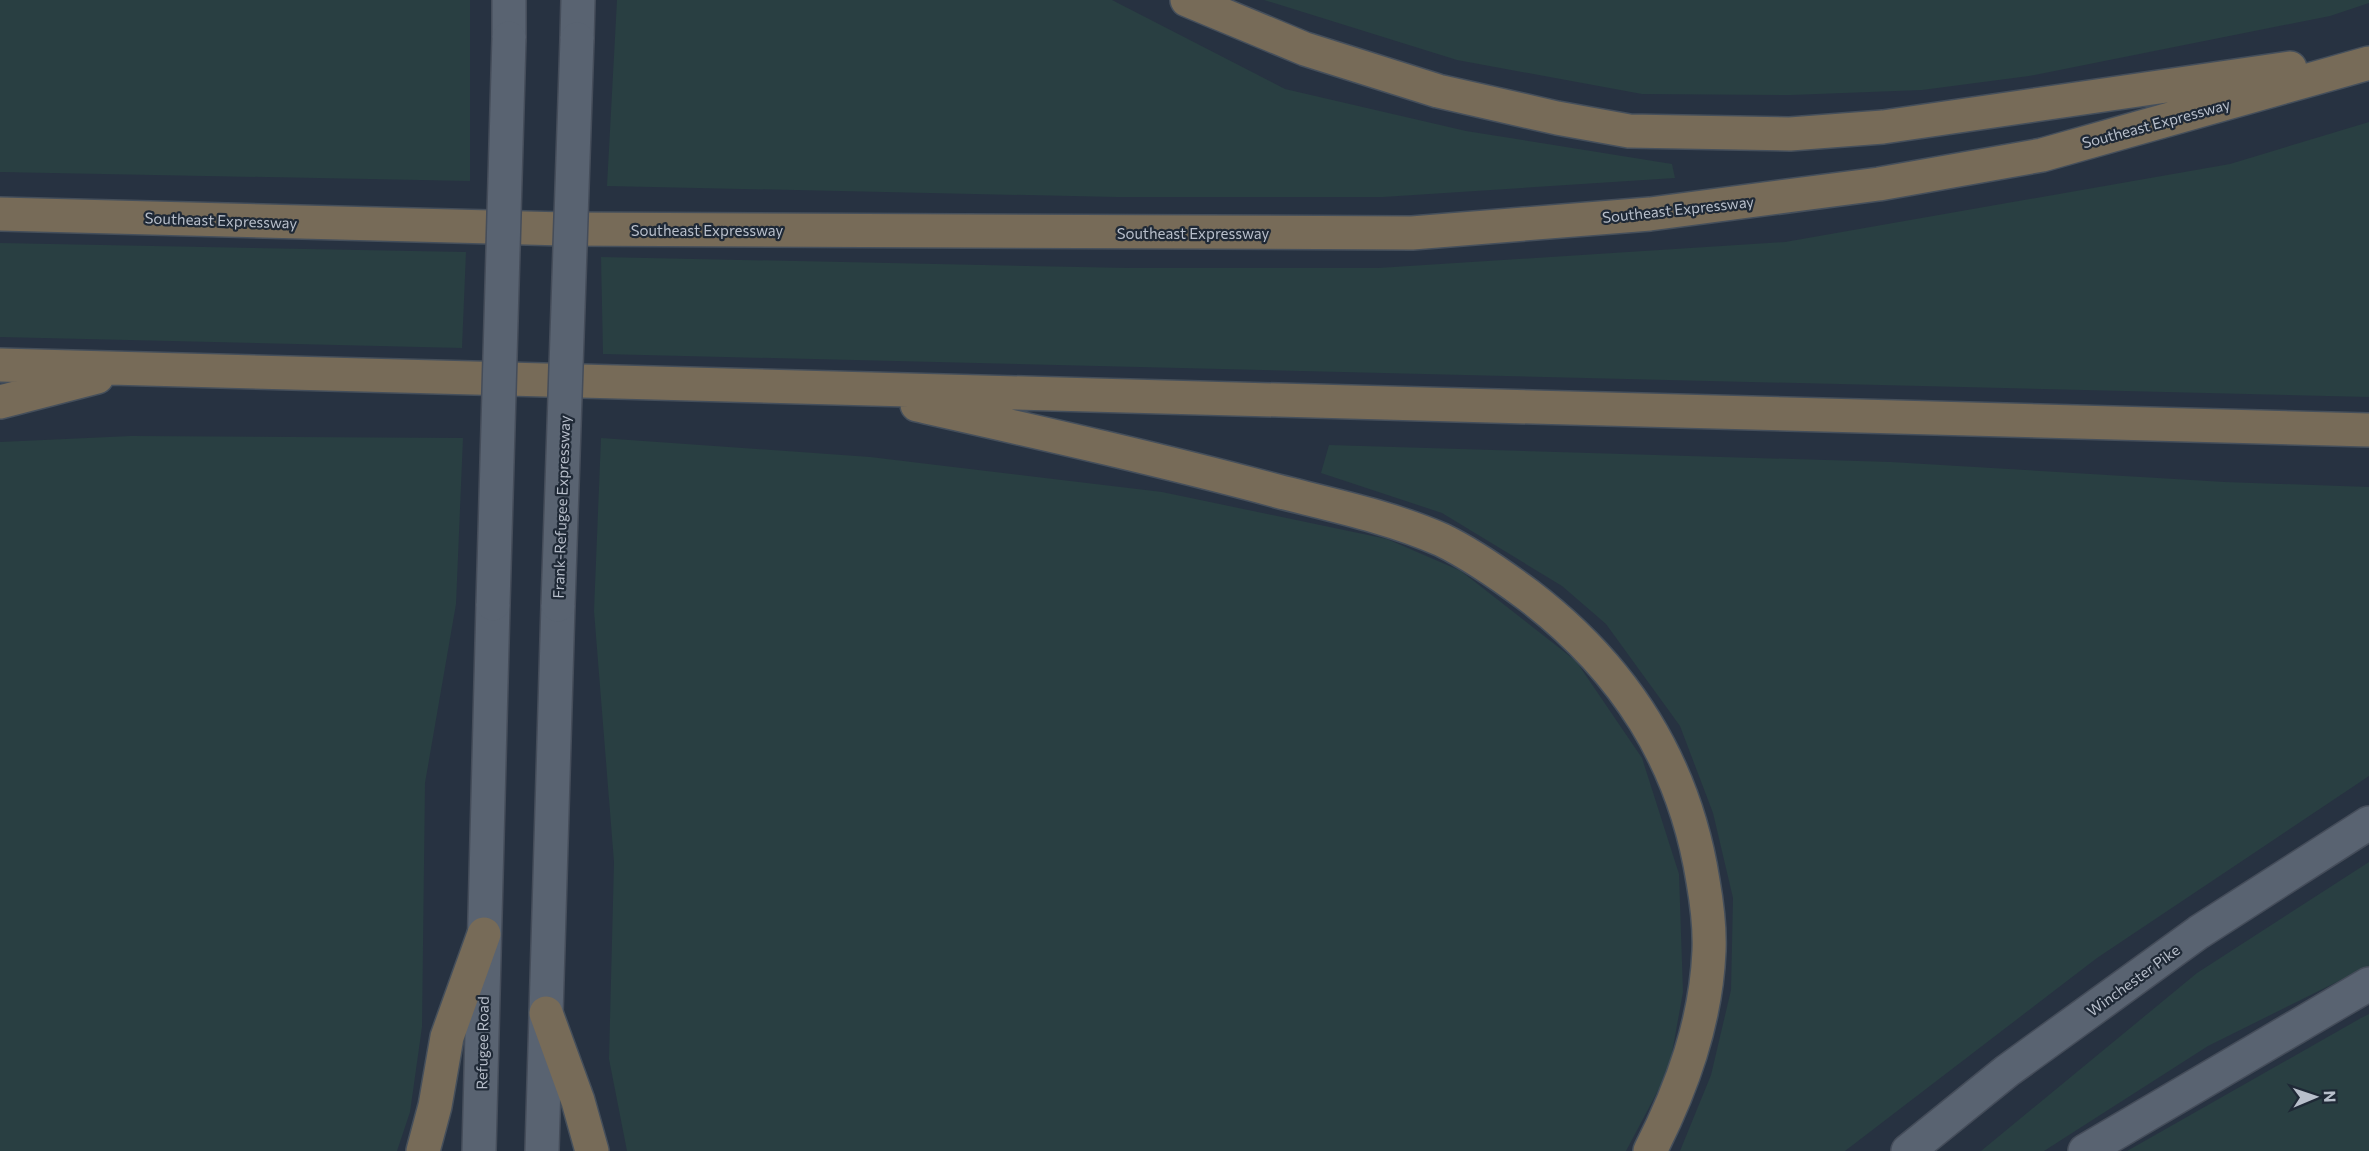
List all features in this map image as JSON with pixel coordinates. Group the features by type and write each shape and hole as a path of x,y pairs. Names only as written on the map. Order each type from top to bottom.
{"highway":[{"path":"1187,0 1305,50 1438,91 1557,118 1641,131 1790,134 1883,128 2369,57"},
{"name":"Southeast Expressway","path":"0,214 564,229 1412,233 1650,214 1879,184 2042,155 2369,63"},
{"path":"0,365 2369,430"},
{"path":"0,402 136,367"},
{"path":"845,389 1176,464 1389,520 1470,555 1505,578 1573,631 1602,660 1625,690 1646,722 1670,767 1685,805 1698,850 1707,908 1710,950 1705,992 1689,1064 1674,1104 1650,1151"},
{"path":"423,1151 435,1106 447,1038 484,934"},
{"path":"546,1013 578,1101 592,1151"}],"main road":[{"path":"484,934 509,0"},
{"name":"Frank-Refugee Expressway","path":"546,1013 578,0"},
{"name":"Winchester Pike","path":"1908,1151 2007,1071 2189,939 2369,823"},
{"name":"Refugee Road","path":"479,1151 484,934"},
{"path":"2085,1151 2369,984"},
{"path":"542,1151 546,1013"}],"green space":[{"path":"0,0 470,0 470,181 0,172"},
{"path":"617,0 1112,0 1285,89 1466,131 1672,164 1675,178 1383,197 1116,197 607,186"},
{"path":"1264,0 2369,0 2369,3 2330,16 2029,76 1922,90 1791,95 1642,94 1457,60"},
{"path":"2369,122 2369,397 603,354 601,257 1130,268 1378,268 1785,242 2230,164"},
{"path":"0,243 466,252 462,348 0,337"},
{"path":"131,436 463,438 456,604 425,783 422,1027 410,1112 397,1151 0,1151 0,442"},
{"path":"601,438 870,457 1162,492 1387,539 1461,571 1576,661 1642,758 1679,874 1683,992 1669,1070 1626,1151 627,1151 609,1059 614,862 594,611"},
{"path":"1329,445 1891,462 2225,482 2369,487 2369,776 2097,958 1845,1151 1680,1151 1711,1075 1731,990 1733,898 1713,813 1680,726 1606,624 1562,586 1442,513 1321,473"},
{"path":"2369,862 2369,966 2208,1046 2044,1151 1981,1151 2197,973"},
{"path":"2369,1014 2369,1151 2127,1151 2361,1018"}]}
